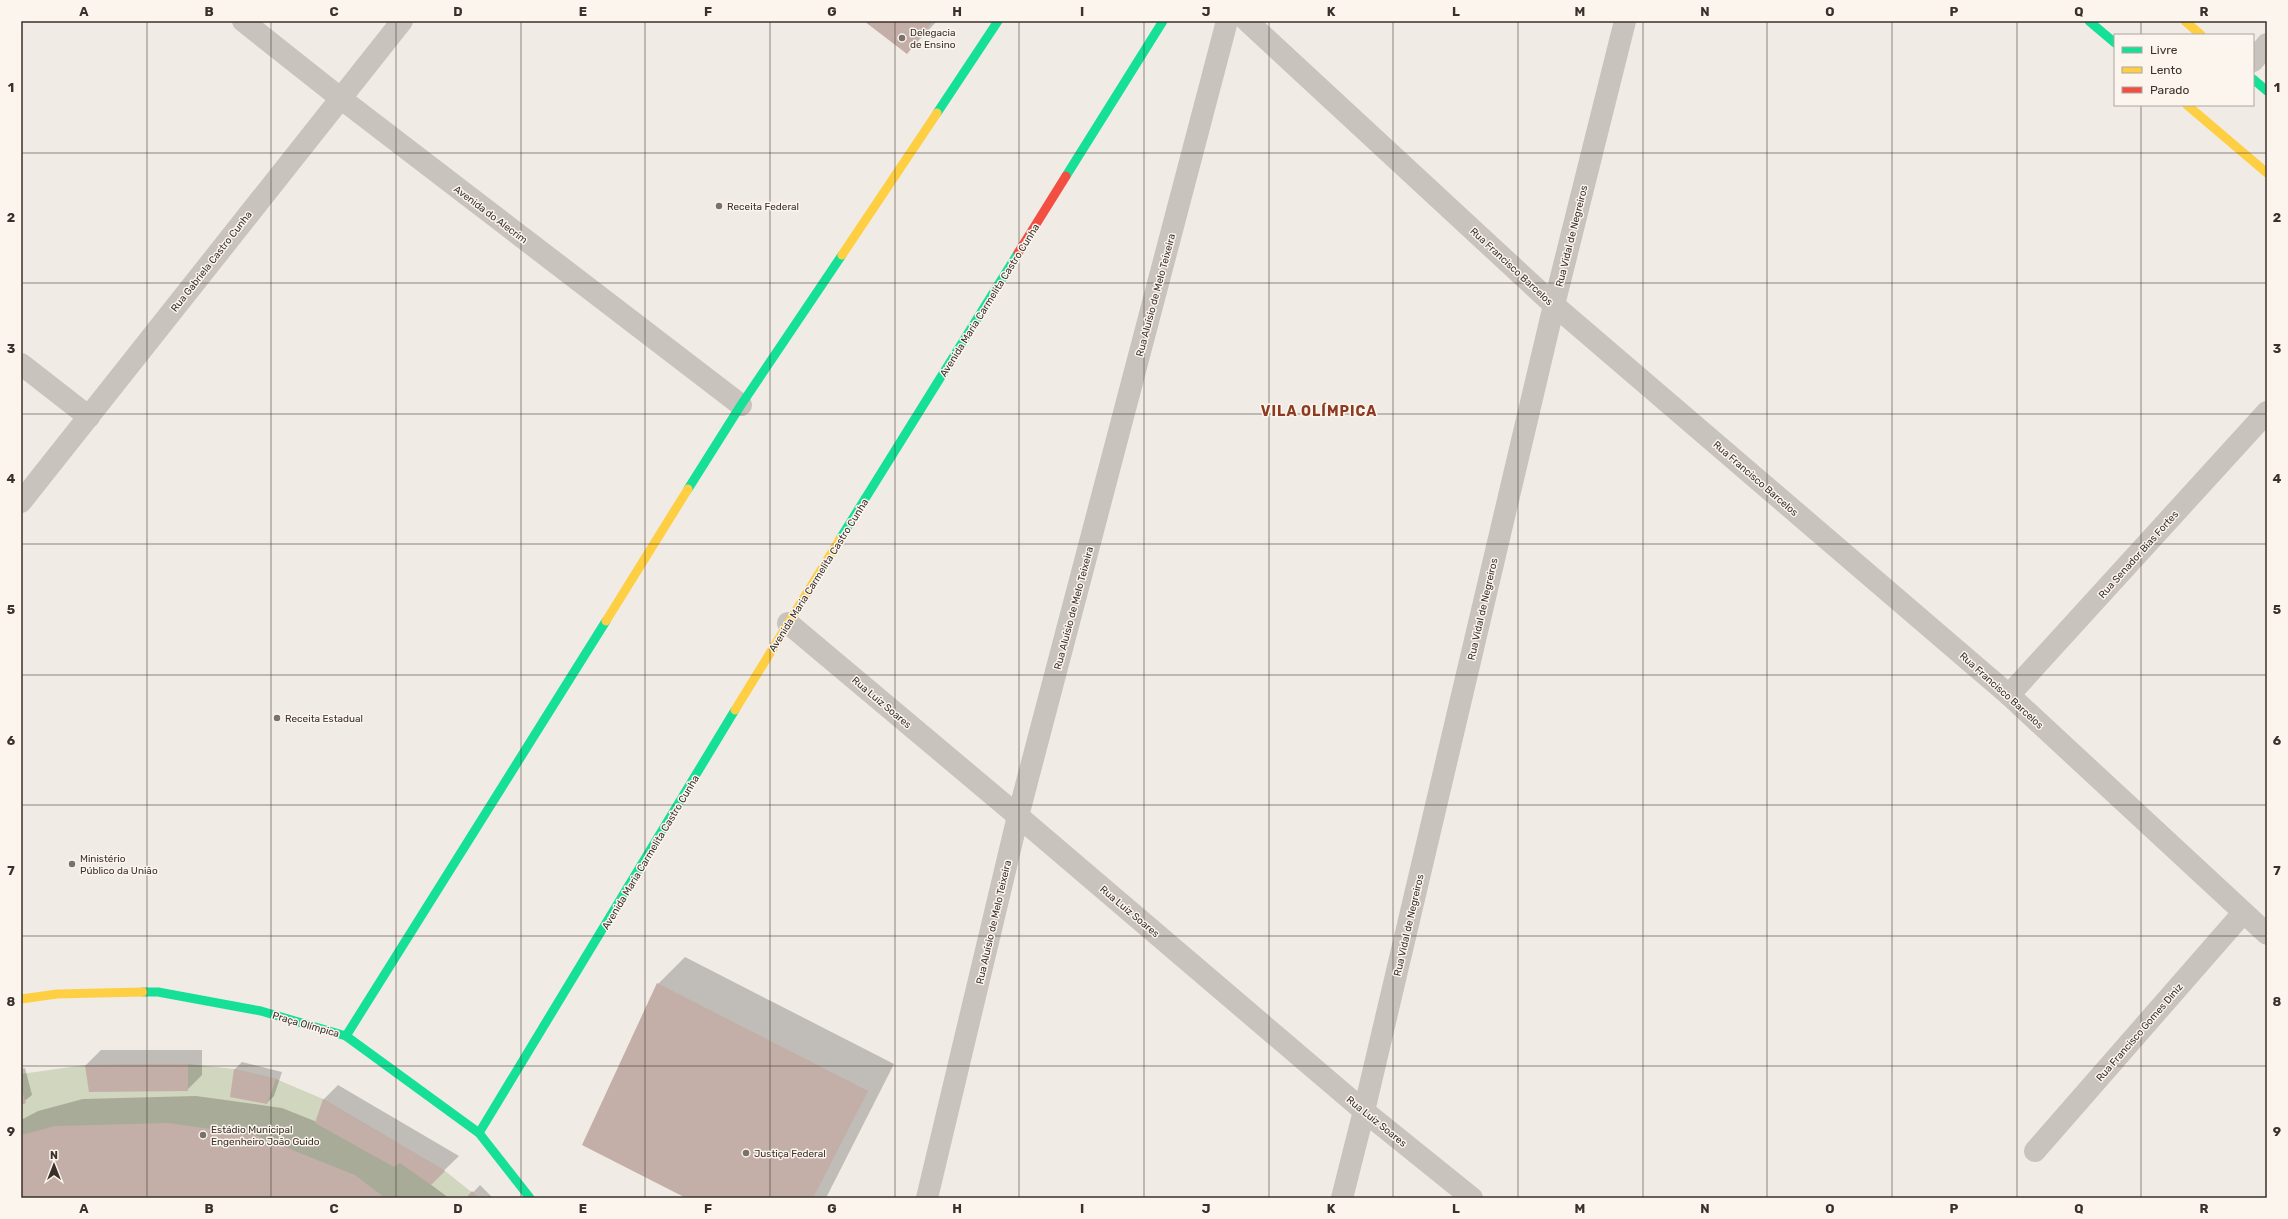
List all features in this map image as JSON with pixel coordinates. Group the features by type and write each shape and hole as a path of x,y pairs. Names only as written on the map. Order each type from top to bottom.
{"street":[{"name":"Avenida do Alecrim","path":"243,21 339,98 741,405"},
{"name":"Rua Gabriela Castro Cunha","path":"21,502 339,98 402,21"},
{"path":"346,1036 741,405 998,21"},
{"name":"Avenida Maria Carmelita Castro Cunha","path":"480,1133 788,623 1163,21"},
{"name":"Rua Aluísio de Melo Teixeira","path":"927,1198 1018,816 1227,21"},
{"name":"Rua Francisco Barcelos","path":"1247,21 1554,305 2009,695 2267,934"},
{"name":"Rua Vidal de Negreiros","path":"1342,1198 1364,1111 1554,305 1625,21"},
{"path":"2089,21 2114,42"},
{"path":"2185,21 2200,34"},
{"path":"2254,60 2267,44"},
{"path":"2254,80 2267,91"},
{"path":"2188,106 2267,173"},
{"path":"21,364 89,417"},
{"name":"Rua Senador Bias Fortes","path":"2009,695 2267,412"},
{"name":"Rua Luiz Soares","path":"788,623 1018,816 1364,1111 1472,1198"},
{"name":"Rua Francisco Gomes Diniz","path":"2035,1151 2244,913"},
{"name":"Praça Olímpica","path":"21,999 57,994 158,992 261,1011 346,1036 480,1133 530,1198"}],"green space":[{"name":"Estádio Municipal Engenheiro João Guido","path":"188,1064 234,1069 276,1079 323,1099 445,1171 479,1198 21,1198 21,1074 85,1065"}],"building":[{"name":"Delegacia de Ensino","path":"864,21 933,21 907,54"},
{"path":"657,983 868,1091 813,1198 686,1198 582,1145"},
{"path":"188,1064 188,1091 89,1092 85,1065"},
{"path":"234,1069 276,1079 267,1104 230,1097"},
{"path":"21,1088 26,1103 21,1105"},
{"path":"323,1099 445,1171 431,1185 400,1163 394,1167 315,1123"},
{"path":"168,1123 255,1135 355,1175 385,1198 21,1198 21,1135 55,1126"},
{"path":"472,1191 479,1198 466,1198"}],"traffic: fast":[{"path":"937,113 998,21"},
{"path":"1066,176 1163,21"},
{"path":"2089,21 2114,42"},
{"path":"2254,80 2267,91"},
{"path":"840,539 1018,253"},
{"path":"688,489 741,405 842,255"},
{"path":"346,1036 606,621"},
{"path":"479,1133 735,710"},
{"path":"143,992 158,992 261,1011 346,1036 479,1133 530,1198"}],"traffic: slow":[{"path":"2185,21 2200,34"},
{"path":"2188,106 2267,173"},
{"path":"842,255 937,113"},
{"path":"606,621 688,489"},
{"path":"735,710 840,539"},
{"path":"21,999 57,994 143,992"}],"traffic: jam":[{"path":"1018,253 1066,176"}],"place":[{"name":"Delegacia de Ensino","path":"902,38"},
{"name":"Receita Federal","path":"719,206"},
{"name":"Receita Estadual","path":"277,718"},
{"name":"Ministério Público da União","path":"72,864"},
{"name":"Estádio Municipal Engenheiro João Guido","path":"203,1135"},
{"name":"Justiça Federal","path":"746,1153"}],"district":[{"name":"VILA OLÍMPICA","path":"1319,411"}]}
